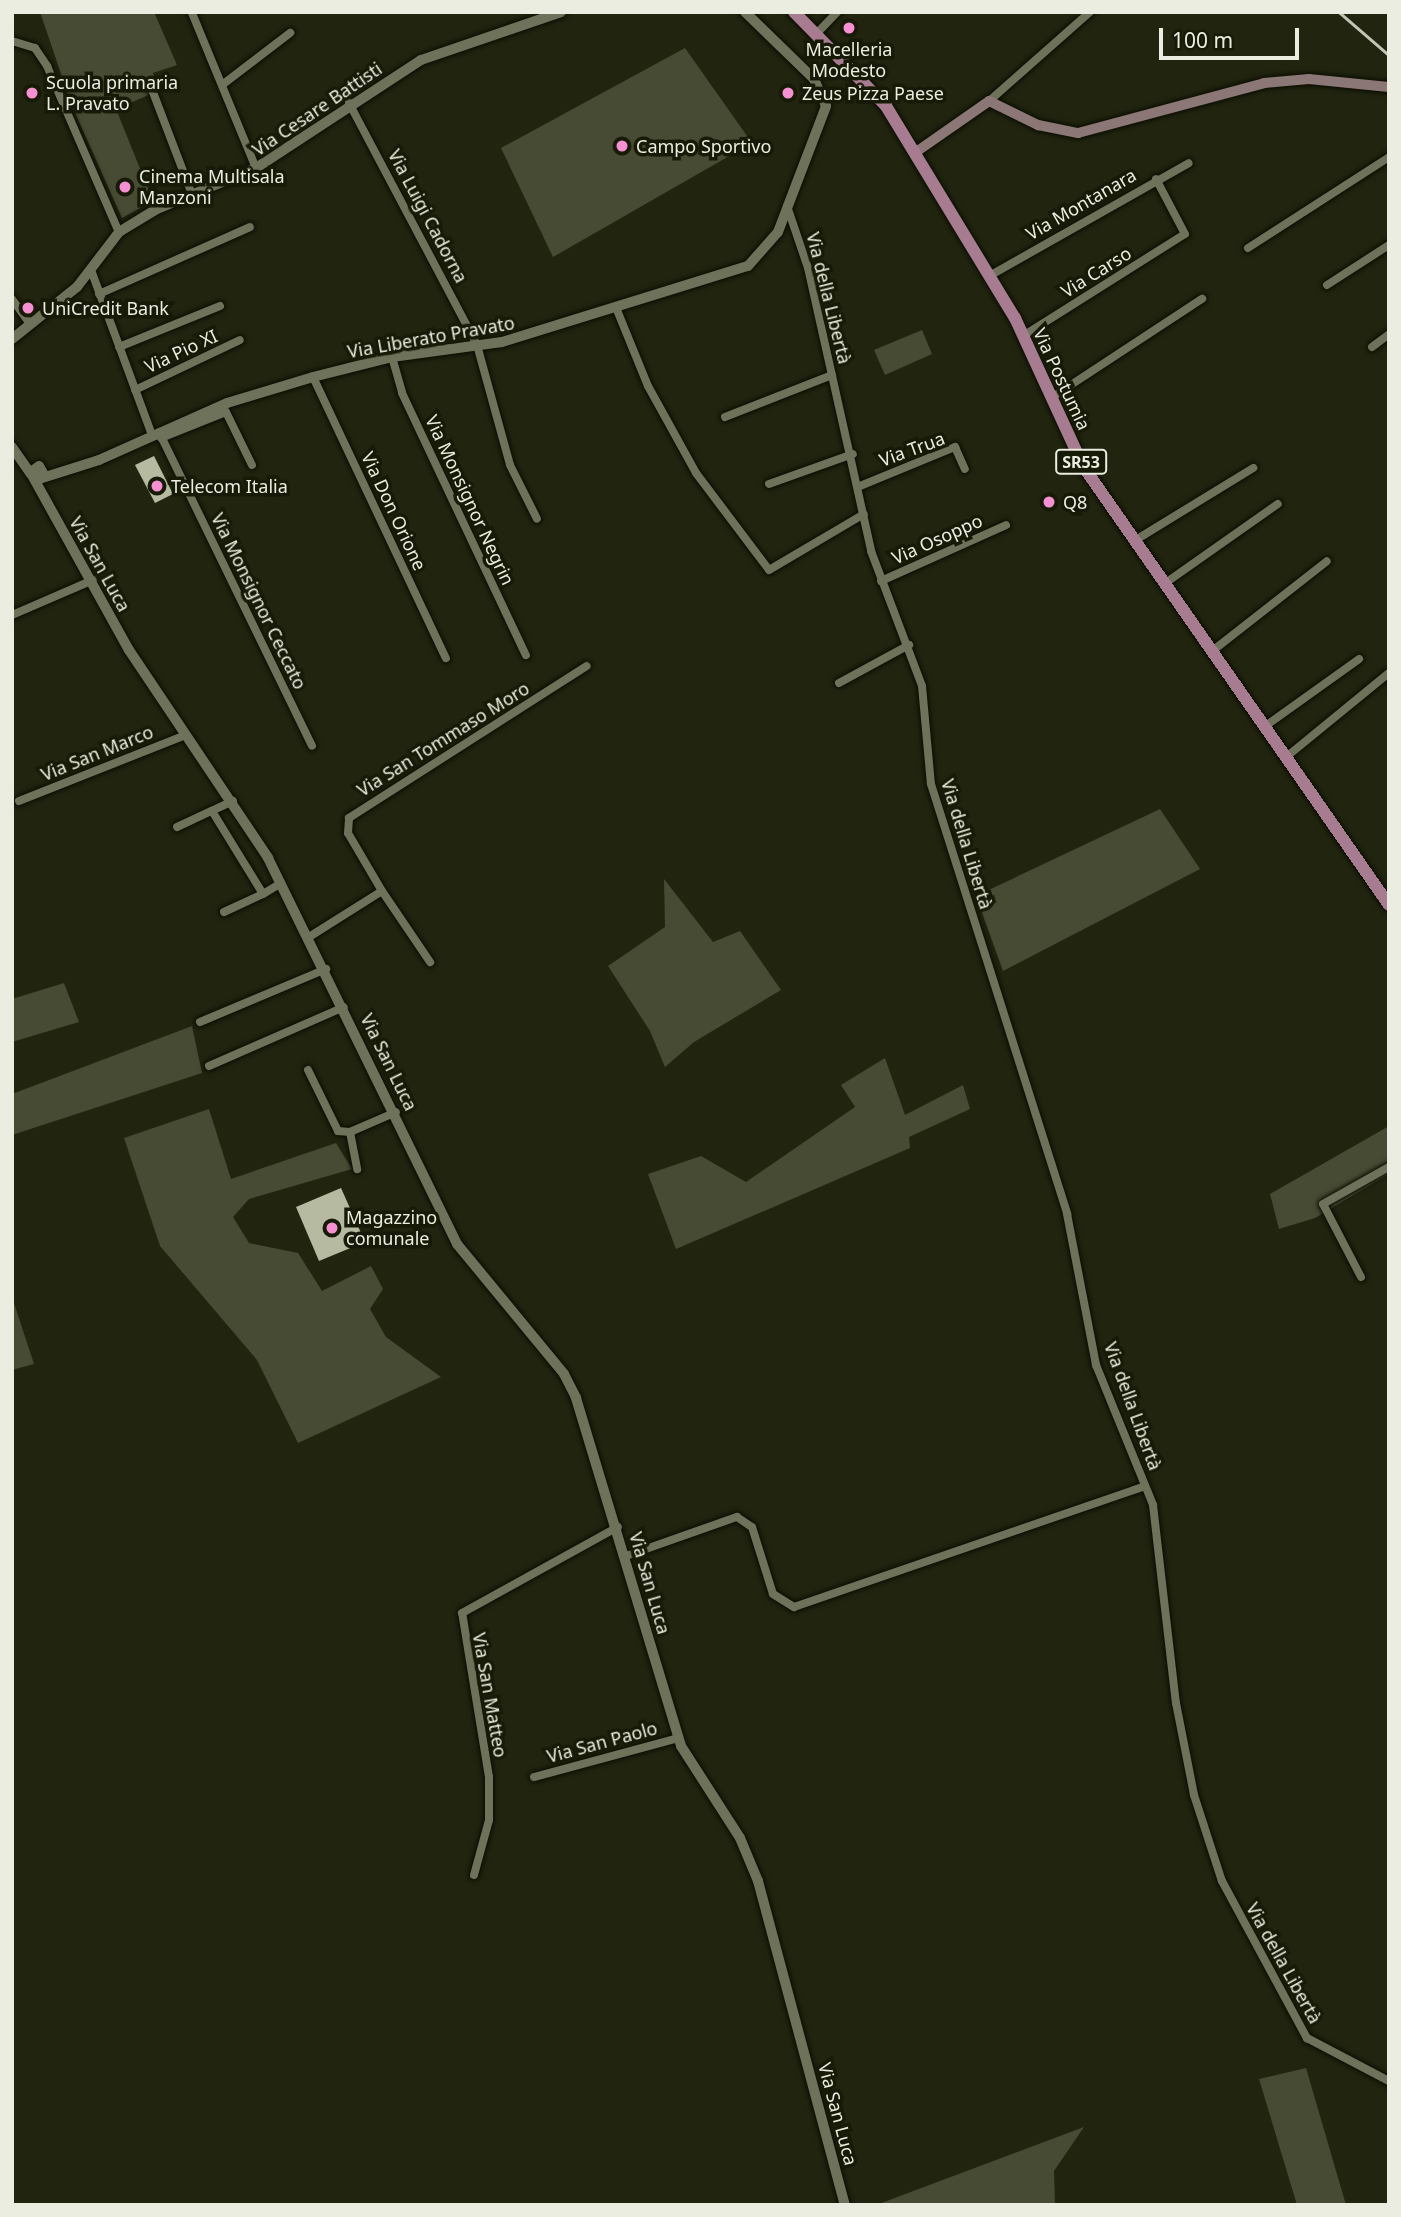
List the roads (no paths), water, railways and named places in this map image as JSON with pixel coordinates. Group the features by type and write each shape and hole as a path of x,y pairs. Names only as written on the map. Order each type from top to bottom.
{"main road":[{"name":"Via Postumia","path":"794,12 818,32 876,93 991,275 1023,336 1083,466 1389,905"},
{"path":"915,152 989,101 1038,125 1078,134 1264,83 1309,79 1389,87"}],"street":[{"name":"Via Cesare Battisti","path":"12,339 91,270 119,232 191,192 256,168 349,103 421,60 561,12"},
{"name":"Via Liberato Pravato","path":"38,472 105,458 313,376 392,356 477,345 617,310 748,266 778,232 825,111 822,89 745,12"},
{"path":"818,32 837,12"},
{"path":"989,101 1090,12"},
{"path":"192,13 256,168"},
{"path":"222,85 290,33"},
{"path":"12,41 35,48 47,66 119,232"},
{"path":"151,87 191,192"},
{"name":"Via Luigi Cadorna","path":"349,103 477,345 492,379 510,465 537,519"},
{"path":"1248,248 1389,156"},
{"name":"Via Montanara","path":"991,275 1156,179 1189,163"},
{"name":"Via Carso","path":"1023,336 1185,234 1156,179"},
{"name":"Via della Libertà","path":"787,206 808,268 881,581 909,645 922,687 931,784 1067,1214 1096,1364 1153,1505 1176,1703 1194,1796 1222,1881 1307,2038 1389,2081"},
{"path":"99,294 250,227"},
{"path":"1327,285 1389,245"},
{"name":"Via Monsignor Ceccato","path":"91,270 135,390 312,746"},
{"path":"12,299 30,324"},
{"path":"1051,398 1202,299"},
{"path":"118,347 220,306"},
{"path":"617,310 648,386 696,473 769,569 864,514"},
{"path":"1371,347 1389,334"},
{"name":"Via Pio XI","path":"135,390 240,340"},
{"name":"Via Monsignor Negrin","path":"392,356 402,393 526,655"},
{"path":"725,417 831,375"},
{"name":"Via Don Orione","path":"313,376 446,658"},
{"path":"158,435 226,412 252,465"},
{"name":"Via Trua","path":"860,486 955,447 965,469"},
{"path":"16,454 38,472"},
{"path":"769,484 853,454"},
{"path":"1134,541 1253,468"},
{"name":"Via San Luca","path":"38,472 44,495 129,650 233,801 281,883 326,969 469,1264 564,1374 594,1442 679,1738 705,1790 740,1838 758,1881 845,2205"},
{"path":"1164,584 1278,504"},
{"name":"Via Osoppo","path":"881,581 1006,525"},
{"path":"1211,652 1327,561"},
{"path":"13,614 93,580"},
{"path":"839,683 909,645"},
{"path":"1264,727 1359,659"},
{"name":"Via San Tommaso Moro","path":"430,962 382,891 348,833 349,818 587,666"},
{"path":"1285,758 1389,673"},
{"name":"Via San Marco","path":"19,801 186,735"},
{"path":"177,827 233,801"},
{"path":"212,811 262,894"},
{"path":"224,912 281,883"},
{"path":"309,937 382,891"},
{"path":"200,1022 326,969"},
{"name":"Via San Luca","path":"209,1066 344,1007"},
{"path":"308,1070 338,1131 350,1132 396,1112"},
{"path":"350,1132 357,1169"},
{"path":"1361,1277 1323,1204 1389,1167"},
{"name":"Via della Libertà","path":"626,1556 737,1517 752,1527 773,1594 794,1608 1145,1486"},
{"name":"Via San Matteo","path":"474,1875 489,1820 489,1777 462,1613 618,1527"},
{"name":"Via San Paolo","path":"534,1777 679,1738"}],"railway":[{"path":"1339,12 1389,55"}],"place":[{"name":"Macelleria Modesto","path":"849,28"},
{"name":"Scuola primaria L. Pravato","path":"32,93"},
{"name":"Zeus Pizza Paese","path":"788,93"},
{"name":"Campo Sportivo","path":"622,146"},
{"name":"Cinema Multisala Manzoni","path":"125,187"},
{"name":"UniCredit Bank","path":"28,308"},
{"name":"Telecom Italia","path":"157,486"},
{"name":"Q8","path":"1049,502"},
{"name":"Magazzino comunale","path":"332,1228"}]}
